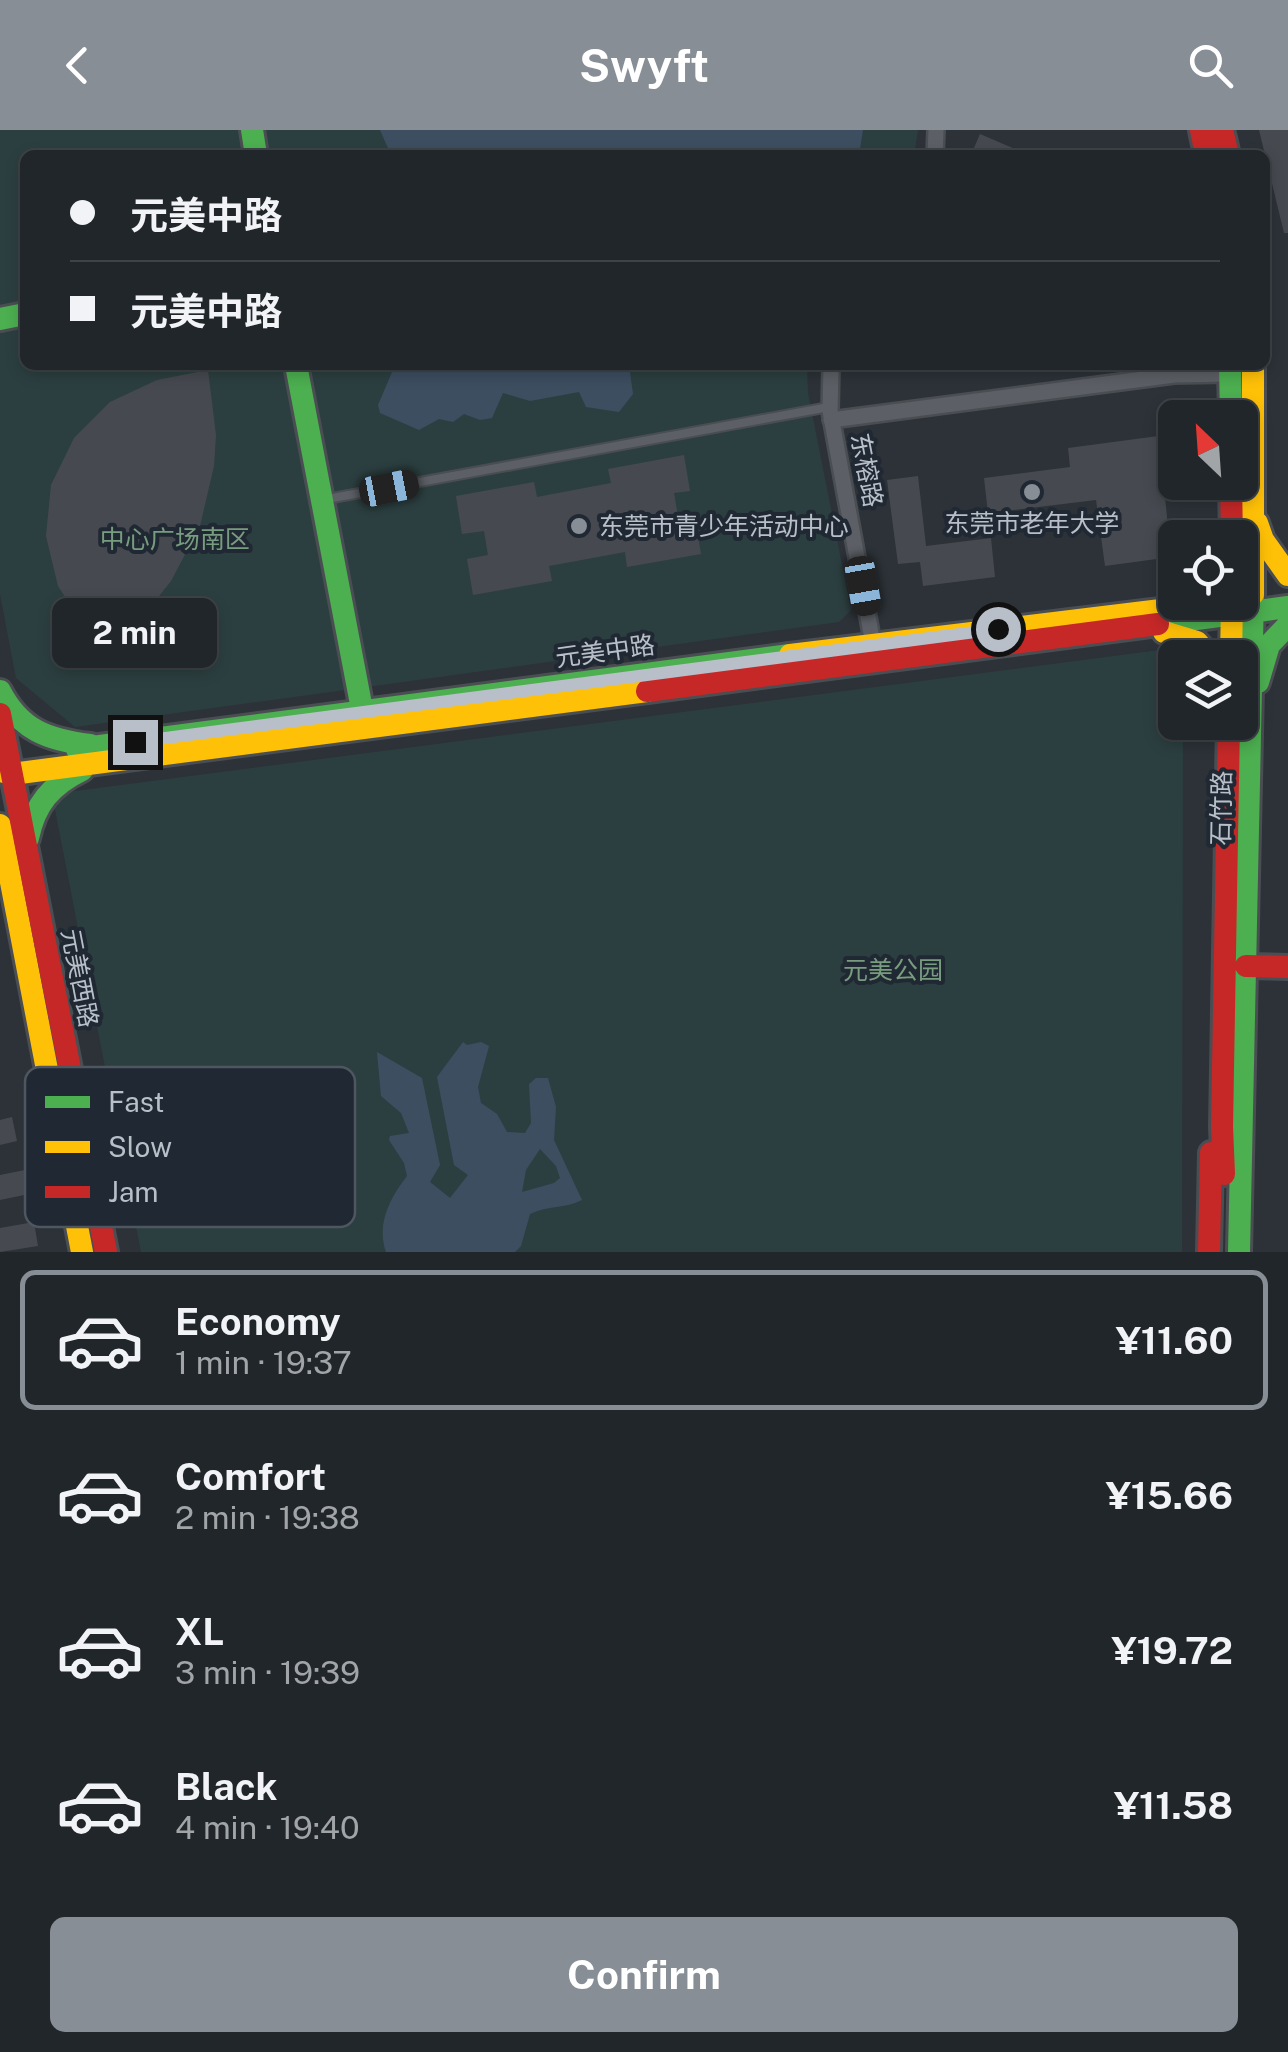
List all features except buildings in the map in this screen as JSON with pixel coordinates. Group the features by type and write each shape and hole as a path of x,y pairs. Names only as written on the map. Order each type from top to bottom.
{"street":[{"path":"297,370 364,720"},
{"name":"东榕路","path":"831,370 831,413 873,644"},
{"path":"831,413 1230,370 1231,400"},
{"name":"石竹路","path":"1236,520 1252,370"},
{"path":"1258,538 1288,575"},
{"name":"元美中路","path":"1258,600 1288,592"},
{"name":"元美中路","path":"1258,606 1288,607"},
{"path":"1134,621 1158,607"},
{"name":"元美中路","path":"5,767 1158,617"},
{"path":"1134,621 1186,634 1194,640"},
{"name":"元美中路","path":"364,720 873,644 1134,621"},
{"path":"1258,673 1269,645 1288,625"},
{"path":"0,692 36,736 101,754"},
{"name":"元美西路","path":"0,714 10,848 49,1067"},
{"name":"石竹路","path":"1239,1252 1232,1126 1240,740"},
{"name":"石竹路","path":"1223,1252 1246,959 1241,740"},
{"path":"10,848 38,802 52,787 101,754"},
{"name":"元美西路","path":"0,826 10,848 62,1067"},
{"path":"1246,959 1288,952"},
{"path":"1246,959 1288,966"},
{"path":"1209,1252 1211,1151 1232,1126 1252,1152 1252,1252"},
{"name":"元美西路","path":"78,1227 82,1252"},
{"name":"元美西路","path":"100,1227 106,1252"}],"lane":[{"path":"322,500 831,413"}],"green space":[{"name":"中心广场南区","path":"0,130 918,130 915,150 20,150 20,370 807,370 808,393 851,610 839,622 75,727 16,678 0,594"},
{"name":"元美公园","path":"1158,650 1158,740 1183,740 1182,1252 141,1252 136,1227 355,1227 355,1067 105,1067 52,794"}],"water":[{"path":"380,130 863,130 860,150 389,150"},
{"path":"393,370 630,370 633,394 619,412 586,407 579,392 530,401 503,393 492,418 480,420 464,414 453,422 439,419 419,430 380,413 378,405"},
{"path":"463,1042 489,1046 478,1087 481,1103 497,1114 507,1132 525,1133 531,1123 529,1084 536,1078 548,1078 556,1107 554,1140 582,1200 530,1214 521,1246 515,1252 386,1252 386,1212 407,1176 404,1163 389,1140 390,1136 409,1133 401,1113 381,1096 377,1052 422,1078 440,1165 430,1182 450,1198 468,1175 454,1165 437,1077","holes":["540,1149 556,1166 560,1178 554,1183 522,1192 526,1170"]}],"traffic: fast":[{"path":"252,130 255,150"},
{"path":"0,319 20,315"},
{"path":"297,370 365,725"},
{"path":"1230,370 1231,400"},
{"path":"1158,624 1288,607"},
{"path":"1239,1252 1252,620"},
{"path":"1258,682 1269,645 1288,625"},
{"path":"77,749 790,655"},
{"path":"0,691 17,715 37,731 90,745"},
{"path":"28,838 46,797 82,770"}],"traffic: slow":[{"path":"1253,370 1253,520"},
{"path":"1258,526 1263,540 1288,575"},
{"path":"790,655 1158,610"},
{"path":"1231,640 1232,620"},
{"path":"1164,632 1190,640"},
{"path":"0,771 12,774 647,691"},
{"path":"0,825 46,1067"},
{"path":"77,1227 82,1252"}],"traffic: jam":[{"path":"1201,130 1205,150"},
{"path":"1222,130 1227,150"},
{"path":"1231,500 1232,520"},
{"path":"647,691 1158,624"},
{"path":"0,714 70,1067"},
{"path":"1224,1174 1229,740"},
{"path":"1246,966 1288,967"},
{"path":"1209,1252 1211,1153"},
{"path":"101,1227 106,1252"}],"place":[{"name":"东莞市老年大学","path":"1032,492"},
{"name":"东莞市青少年活动中心","path":"579,526"}],"route":[{"path":"135,742 998,629"}]}
